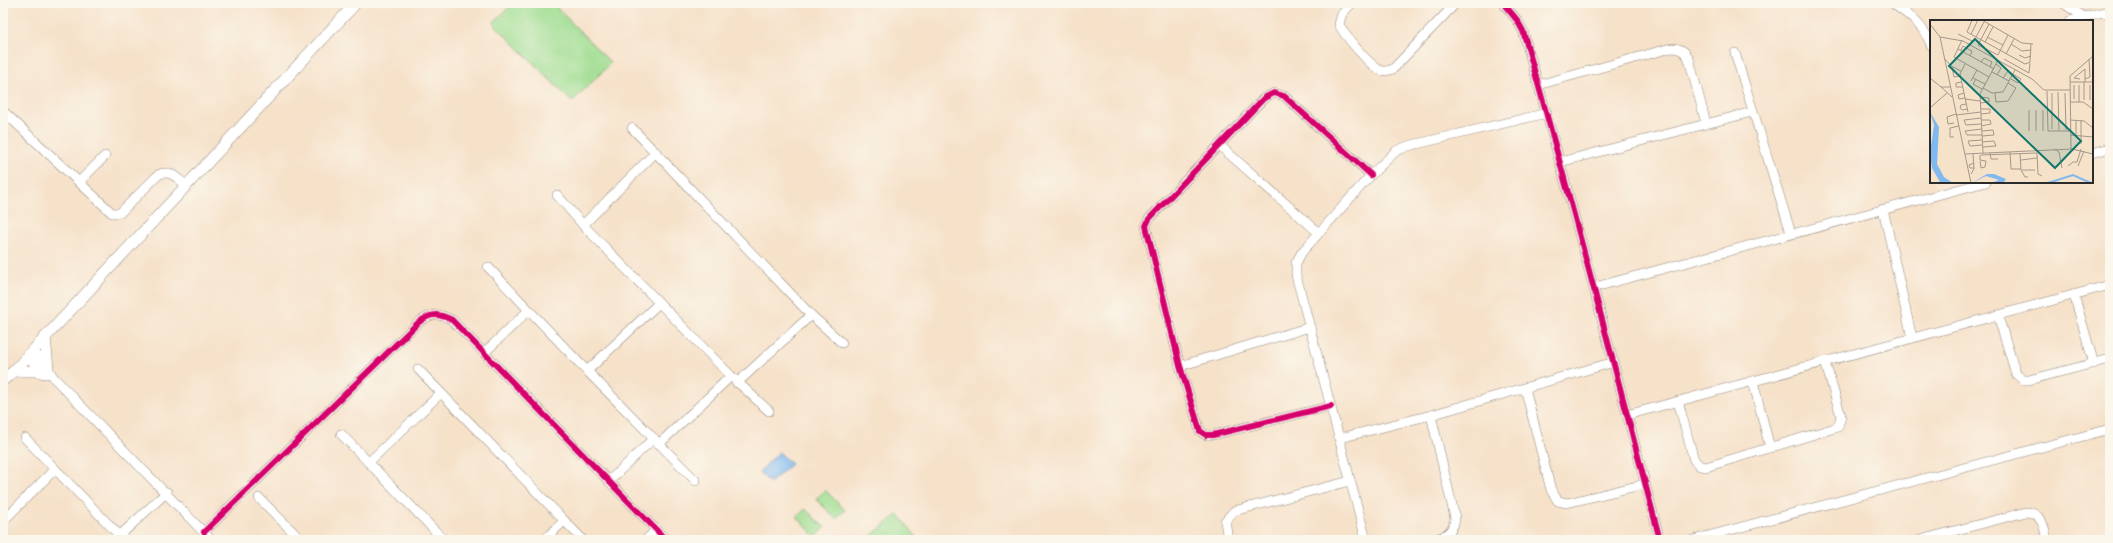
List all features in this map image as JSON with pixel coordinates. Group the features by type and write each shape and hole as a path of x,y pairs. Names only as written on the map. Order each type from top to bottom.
{"street":[{"path":"3,380 14,371 46,337 356,3"},
{"path":"1352,3 1342,14 1339,24 1342,32 1377,68 1385,71 1393,69 1456,3"},
{"path":"1503,3 1518,20 1547,113 1595,287 1660,540"},
{"path":"1893,3 1921,25 1928,35 1930,42"},
{"path":"2063,3 2084,17"},
{"path":"2074,20 2110,12"},
{"path":"1538,85 1672,48 1678,49 1686,54 1689,59 1706,123"},
{"path":"1735,53 1752,112 1791,233"},
{"path":"1331,406 1212,435 1206,435 1198,429 1180,366 1146,226 1149,219 1218,145 1264,98 1274,93 1284,96 1371,175"},
{"path":"3,112 112,213 120,213 158,175 164,172 170,172 187,186"},
{"path":"1560,162 1752,112"},
{"path":"1366,540 1296,275 1296,263 1302,252 1318,232 1371,175 1396,151 1408,146 1547,113"},
{"path":"632,128 811,315 842,343"},
{"path":"1218,145 1318,232"},
{"path":"2093,153 2110,148"},
{"path":"583,224 656,152"},
{"path":"79,182 105,156"},
{"path":"1595,287 1883,209 1968,184"},
{"path":"557,195 583,224 734,380 769,411"},
{"path":"1883,209 1912,338"},
{"path":"488,268 587,372 696,481"},
{"path":"1627,415 2110,285"},
{"path":"2074,295 2094,364"},
{"path":"587,372 659,303"},
{"path":"484,353 529,310"},
{"path":"204,532 426,317 437,314 452,320 666,540"},
{"path":"609,481 656,441 734,380 811,315"},
{"path":"1998,316 2016,374 2022,379 2029,380 2110,360"},
{"path":"1180,366 1310,327"},
{"path":"46,337 49,374"},
{"path":"30,354 167,492 212,540"},
{"path":"1340,438 1431,415 1614,362"},
{"path":"1678,401 1694,460 1700,466 1706,467 1831,430 1840,425 1840,416 1826,362"},
{"path":"418,369 582,540"},
{"path":"14,371 35,371 49,374"},
{"path":"1753,381 1770,448"},
{"path":"1525,388 1551,490 1558,501 1567,503 1645,484"},
{"path":"369,462 441,393"},
{"path":"1431,415 1455,518 1454,526 1448,533 1434,540"},
{"path":"1693,540 2109,432"},
{"path":"341,434 444,540"},
{"path":"25,438 117,538 167,492"},
{"path":"3,521 55,469"},
{"path":"1228,540 1225,521 1234,511 1350,481"},
{"path":"259,498 301,540"},
{"path":"1920,540 2026,512 2034,513 2040,519 2047,540"},
{"path":"544,540 564,521"},
{"path":"646,540 656,530"}],"green space":[{"path":"513,3 552,3 611,63 572,102 493,23"},
{"path":"825,490 845,510 836,519 816,499"},
{"path":"805,509 825,528 816,537 797,517"},
{"path":"898,514 919,540 866,540"}],"water":[{"path":"779,452 791,464 770,483 759,472"}],"cycle path":[{"path":"1503,3 1517,20 1523,31 1576,221 1660,540"},
{"path":"1331,406 1213,435 1206,435 1200,431 1180,366 1146,226 1149,219 1264,98 1274,93 1284,96 1371,175"},
{"path":"204,532 418,323 426,317 438,315 452,320 666,540"}]}
